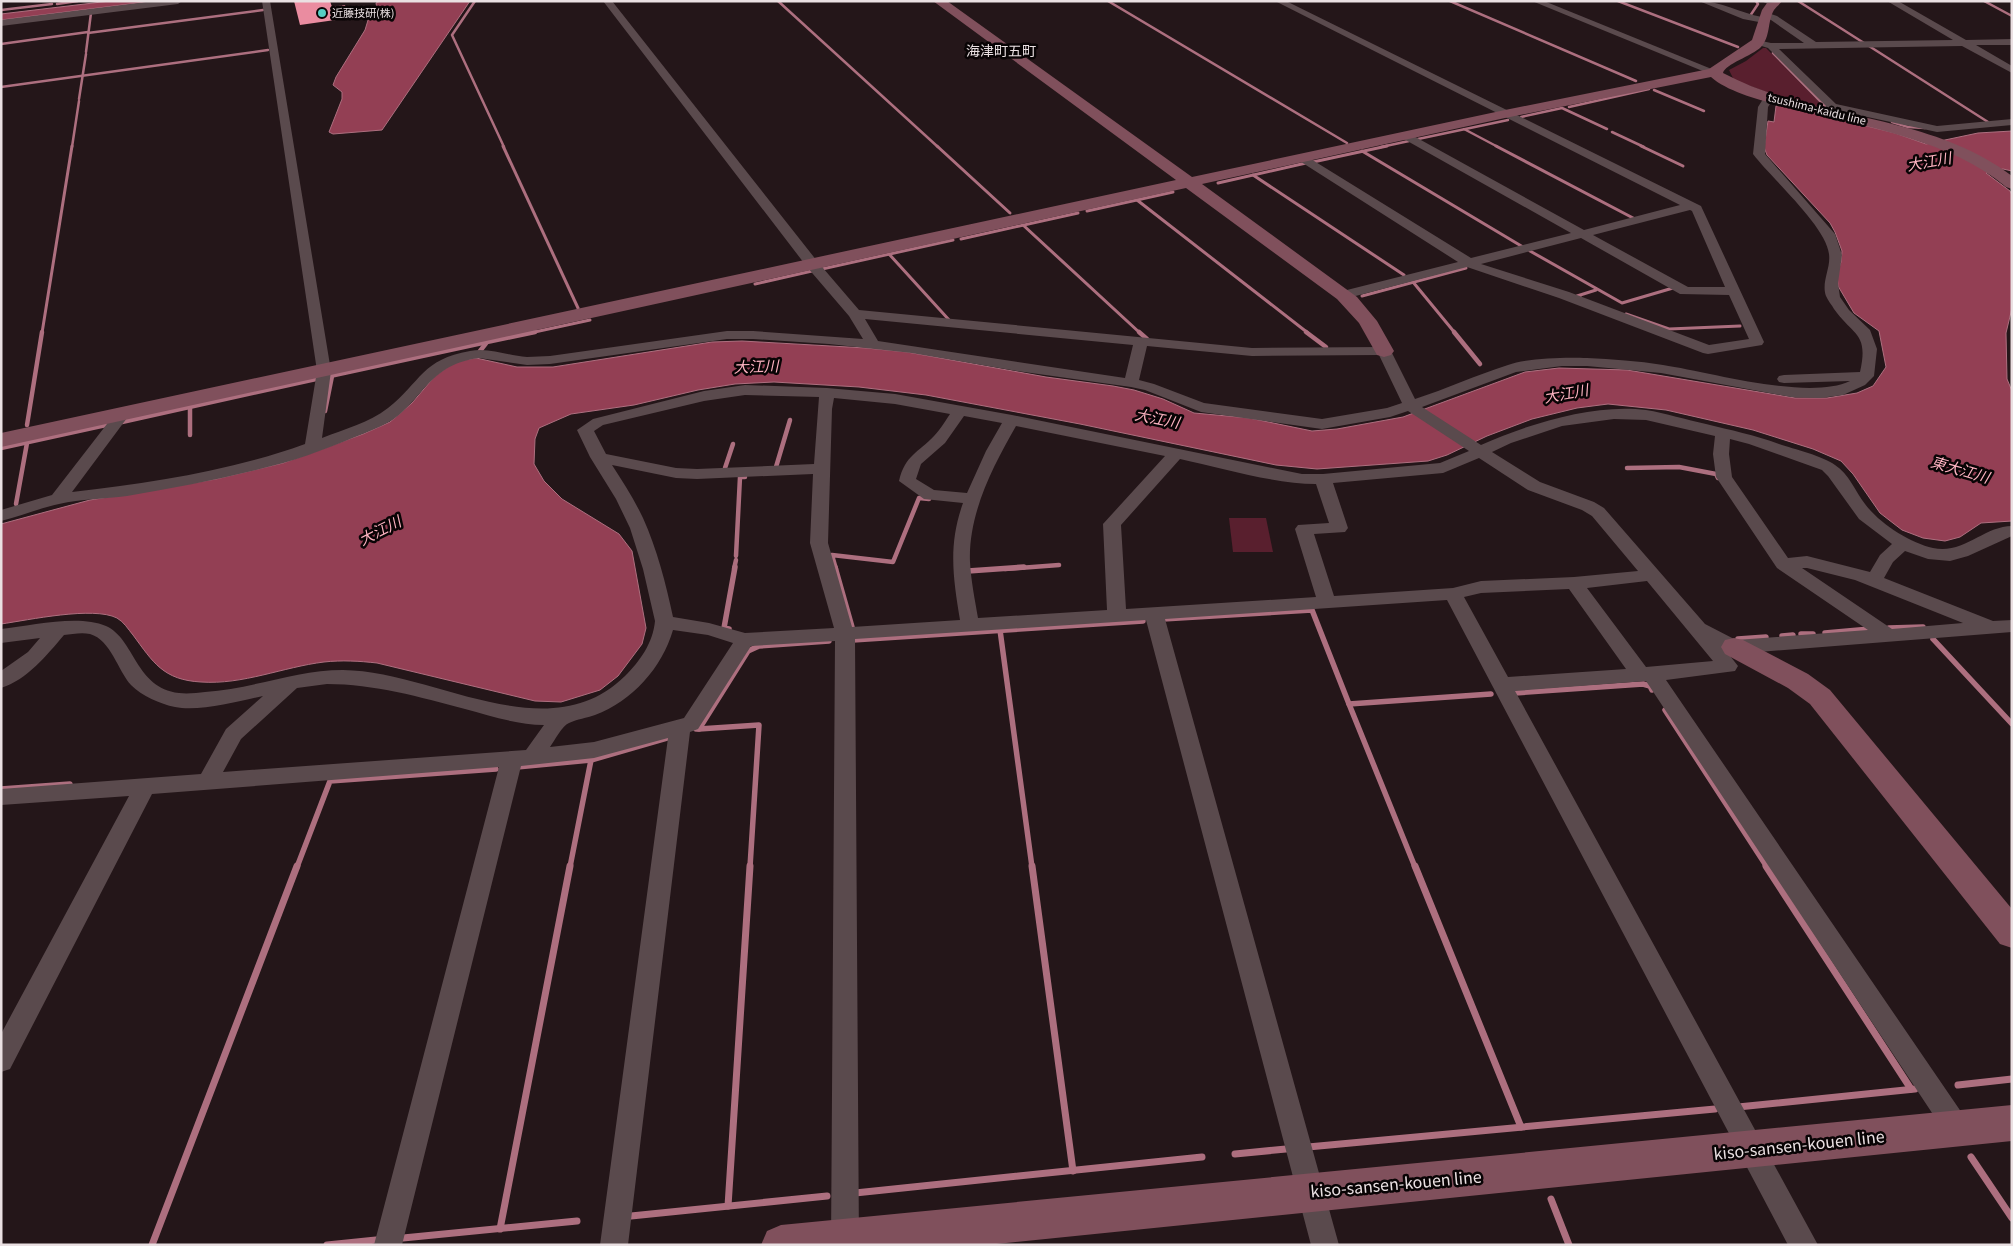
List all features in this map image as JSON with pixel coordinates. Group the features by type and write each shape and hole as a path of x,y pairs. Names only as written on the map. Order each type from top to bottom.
{"street":[{"path":"1,23 178,1"},
{"path":"266,1 324,371 313,446"},
{"path":"607,1 812,264 855,314 873,344"},
{"path":"939,1 1361,310 1374,329 1394,375 1412,407 1534,486 1588,506 1598,512 1728,666 1676,673 1502,685"},
{"path":"1279,1 1697,209 1757,342 1708,350 1564,295 1470,264 1302,158"},
{"path":"1536,1 1714,72"},
{"path":"1702,1 1746,17 1769,8"},
{"path":"1891,1 2012,70"},
{"path":"1,440 1505,114 1714,72 1757,43 1769,8"},
{"path":"1769,8 1774,18 1814,45"},
{"path":"1757,43 1771,46 2012,42"},
{"path":"1771,46 1829,109 1937,129 2012,122"},
{"name":"tsushima-kaidu line","path":"1714,72 1727,81 1769,98 1829,109 1960,152 2008,180"},
{"path":"1,516 58,499 125,491 208,476 279,459 376,423 394,411 433,370 446,362 470,355 479,354 527,362 727,335 873,344 1017,368 1131,383 1154,389 1201,407 1322,424 1412,407 1513,368 1562,362 1587,362 1661,369 1724,379 1763,388 1820,393 1843,390 1860,382 1866,376 1870,361 1870,349 1864,333 1844,313 1832,297 1831,283 1836,255 1829,234 1759,154 1763,107 1769,98"},
{"path":"1406,136 1685,291 1734,291"},
{"path":"1344,296 1691,206"},
{"path":"855,314 1252,352 1384,351"},
{"path":"1131,383 1141,342"},
{"path":"1708,350 1724,379"},
{"path":"1,636 82,627 101,630 122,656 136,678 156,692 174,700 215,700 291,682 315,678 344,677 371,680 527,716 560,718 606,701 623,690 636,677 659,645 664,622 652,567 640,532 630,508 598,457 585,430 598,422 704,396 745,390 827,393 895,399 1012,420 1302,479 1323,479 1443,468 1478,450 1559,422 1614,414 1646,415 1754,440 1828,466 1849,488 1864,514 1885,532 1924,551 1951,556 2006,531 2012,531"},
{"path":"827,393 824,409 819,543 845,634 845,1242"},
{"path":"960,411 937,442 913,460 907,481 930,495 974,499"},
{"path":"58,499 122,414"},
{"path":"970,625 961,560 962,540 974,499 994,448 1012,420"},
{"path":"1723,434 1721,454 1724,478 1783,564 1888,635"},
{"path":"1117,616 1112,524 1176,454"},
{"path":"598,457 676,473 697,474 822,469"},
{"path":"1323,479 1339,528 1304,529 1327,601"},
{"path":"1874,580 1886,559 1904,542"},
{"path":"1783,564 1807,562 1860,575 1992,628"},
{"path":"664,622 709,629 745,640 1453,594 1481,587 1574,583 1652,575"},
{"path":"1574,583 1646,674 1957,1128"},
{"path":"1453,594 1804,1245"},
{"path":"1154,614 1325,1245"},
{"path":"1734,647 2012,626"},
{"path":"1,681 36,657 58,629"},
{"path":"1698,629 1798,680 1820,697 2012,934"},
{"path":"1,796 522,758 594,750 691,724 745,640"},
{"path":"208,781 233,734 291,682"},
{"path":"388,1245 522,758 560,718"},
{"path":"614,1245 680,727"},
{"path":"1,1060 145,786"},
{"name":"kiso-sansen-kouen line","path":"781,1245 845,1242 1311,1192 1753,1150 2012,1122"}],"shaded area":[{"path":"1763,48 1766,48 1823,106 1819,108 1780,97 1734,80 1729,70 1746,61"},
{"path":"1229,518 1266,518 1273,552 1233,552"}],"water":[{"path":"110,1 154,1 1,20 1,14"},
{"path":"380,1 470,1 382,130 333,134 329,132 342,99 342,92 333,85 365,30 369,17 377,9 376,3"},
{"path":"1783,105 1895,133 1926,144 1978,133 2012,131 2012,171 2003,169 1986,173 2010,191 2012,195 2012,308 2006,333 2007,379 2012,391 2012,521 1981,523 1960,537 1945,541 1923,538 1902,530 1880,513 1853,474 1841,461 1813,449 1753,430 1666,410 1608,404 1577,408 1532,419 1487,436 1447,455 1428,461 1317,469 1276,465 1080,424 926,395 859,387 774,382 735,384 698,390 634,405 571,414 539,428 535,439 534,464 544,481 562,499 619,534 632,551 646,628 642,644 618,676 600,690 561,702 535,701 377,663 350,661 309,664 232,681 188,681 177,678 160,668 128,628 117,618 93,613 60,615 1,624 1,524 90,500 216,479 283,463 363,434 390,422 412,403 435,376 456,361 476,358 517,367 553,367 712,342 742,341 866,348 907,352 1046,377 1113,386 1163,399 1194,413 1249,418 1312,431 1337,429 1403,417 1525,372 1559,368 1627,370 1795,398 1827,398 1857,393 1873,386 1886,367 1879,331 1854,313 1838,286 1837,273 1842,251 1830,223 1767,155 1764,147 1768,121 1774,122 1776,106"}],"building":[{"name":"近藤技研(株)","path":"294,1 330,1 332,7 345,5 349,18 300,25"}],"waterway":[{"path":"57,4 78,1"},
{"path":"475,1 452,35 504,147"},
{"path":"778,1 938,147"},
{"path":"1108,1 1347,143"},
{"path":"1450,1 1636,81"},
{"path":"1618,1 1738,47"},
{"path":"1750,16 1758,4 1756,1"},
{"path":"1798,1 1864,43"},
{"path":"1984,1 2012,16"},
{"path":"1,10 52,4"},
{"path":"88,33 263,10"},
{"path":"88,33 91,13"},
{"path":"1,44 88,32"},
{"path":"86,52 88,33"},
{"path":"1869,46 1988,122"},
{"path":"83,76 268,50"},
{"path":"1773,53 1825,106"},
{"path":"83,76 86,54"},
{"path":"1,87 83,76"},
{"path":"79,99 83,76"},
{"path":"1569,107 1649,89"},
{"path":"1654,90 1704,111"},
{"path":"72,147 79,101"},
{"path":"1521,117 1562,108 1607,129"},
{"path":"1464,129 1508,120"},
{"path":"1892,122 1908,127 1925,128"},
{"path":"1418,139 1464,129"},
{"path":"1464,129 1498,147"},
{"path":"1612,132 1644,147"},
{"path":"1381,147 1409,141"},
{"path":"42,333 72,146"},
{"path":"503,146 578,308"},
{"path":"937,146 1010,213"},
{"path":"1362,151 1387,146"},
{"path":"1496,146 1635,219"},
{"path":"1641,146 1683,166"},
{"path":"1313,162 1362,151"},
{"path":"1362,151 1523,247"},
{"path":"1253,175 1306,163"},
{"path":"1218,183 1253,175"},
{"path":"1253,175 1404,275"},
{"path":"1087,211 1173,192"},
{"path":"1137,200 1308,333"},
{"path":"1023,225 1078,213"},
{"path":"961,239 1023,225"},
{"path":"1023,225 1140,333"},
{"path":"889,254 953,240"},
{"path":"1530,251 1622,303 1673,288"},
{"path":"822,269 889,254"},
{"path":"889,254 950,321"},
{"path":"1413,282 1466,268"},
{"path":"755,284 812,271"},
{"path":"1362,296 1413,282"},
{"path":"1413,282 1455,333"},
{"path":"1580,297 1577,296 1596,290"},
{"path":"1626,314 1669,329 1740,326"},
{"path":"530,333 590,320"},
{"path":"27,425 42,332"},
{"path":"487,342 535,332"},
{"path":"1139,332 1147,339"},
{"path":"1306,332 1326,347"},
{"path":"1454,332 1480,364"},
{"path":"330,376 487,342"},
{"path":"480,351 487,342"},
{"path":"325,411 332,376"},
{"path":"122,422 316,379"},
{"path":"190,407 190,435"},
{"path":"776,467 790,420"},
{"path":"1,448 106,425"},
{"path":"16,504 27,443"},
{"path":"725,468 733,444"},
{"path":"1627,468 1679,467 1716,474 1718,478"},
{"path":"736,556 740,477 745,477"},
{"path":"836,569 832,555 893,562 919,498 929,499"},
{"path":"734,569 736,560"},
{"path":"1005,569 1059,565"},
{"path":"729,629 724,628 735,567"},
{"path":"835,567 852,627"},
{"path":"968,574 968,571 1024,567"},
{"path":"1163,619 1312,610 1349,704"},
{"path":"1000,630 1143,621"},
{"path":"1889,628 1923,627"},
{"path":"1825,633 1870,629"},
{"path":"853,640 1000,630"},
{"path":"1000,630 1032,867"},
{"path":"1801,634 1813,634"},
{"path":"1782,636 1793,635"},
{"path":"1738,639 1766,637"},
{"path":"1933,639 2012,724"},
{"path":"699,729 748,651 759,646 829,641"},
{"path":"1515,693 1643,684 1650,686 1652,690"},
{"path":"1349,704 1491,694"},
{"path":"1349,704 1415,867"},
{"path":"1665,710 1767,867"},
{"path":"699,729 759,725 750,867"},
{"path":"591,760 667,738"},
{"path":"517,767 591,760"},
{"path":"570,867 591,760"},
{"path":"297,867 330,781 496,769"},
{"path":"1,789 70,784"},
{"path":"152,1245 297,866"},
{"path":"500,1229 570,866"},
{"path":"728,1206 750,866"},
{"path":"1032,866 1073,1170"},
{"path":"1415,866 1521,1127"},
{"path":"1766,866 1911,1089"},
{"path":"1958,1085 2012,1079"},
{"path":"1738,1107 1915,1089"},
{"path":"1308,1147 1715,1109"},
{"path":"1235,1154 1286,1149"},
{"path":"1073,1170 1202,1157"},
{"path":"1971,1157 2012,1218"},
{"path":"855,1193 1073,1170"},
{"path":"631,1216 827,1196"},
{"path":"1551,1199 1569,1245"},
{"path":"500,1229 577,1221"},
{"path":"403,1238 500,1229"},
{"path":"327,1245 376,1240"}],"place":[{"name":"近藤技研(株)","path":"322,13"}],"district":[{"name":"海津町五町","path":"1001,51"}],"water label":[{"name":"大江川","path":"1929,162"},
{"name":"大江川","path":"756,367"},
{"name":"大江川","path":"1566,394"},
{"name":"大江川","path":"1157,419"},
{"name":"東大江川","path":"1960,470"},
{"name":"大江川","path":"380,531"}]}
